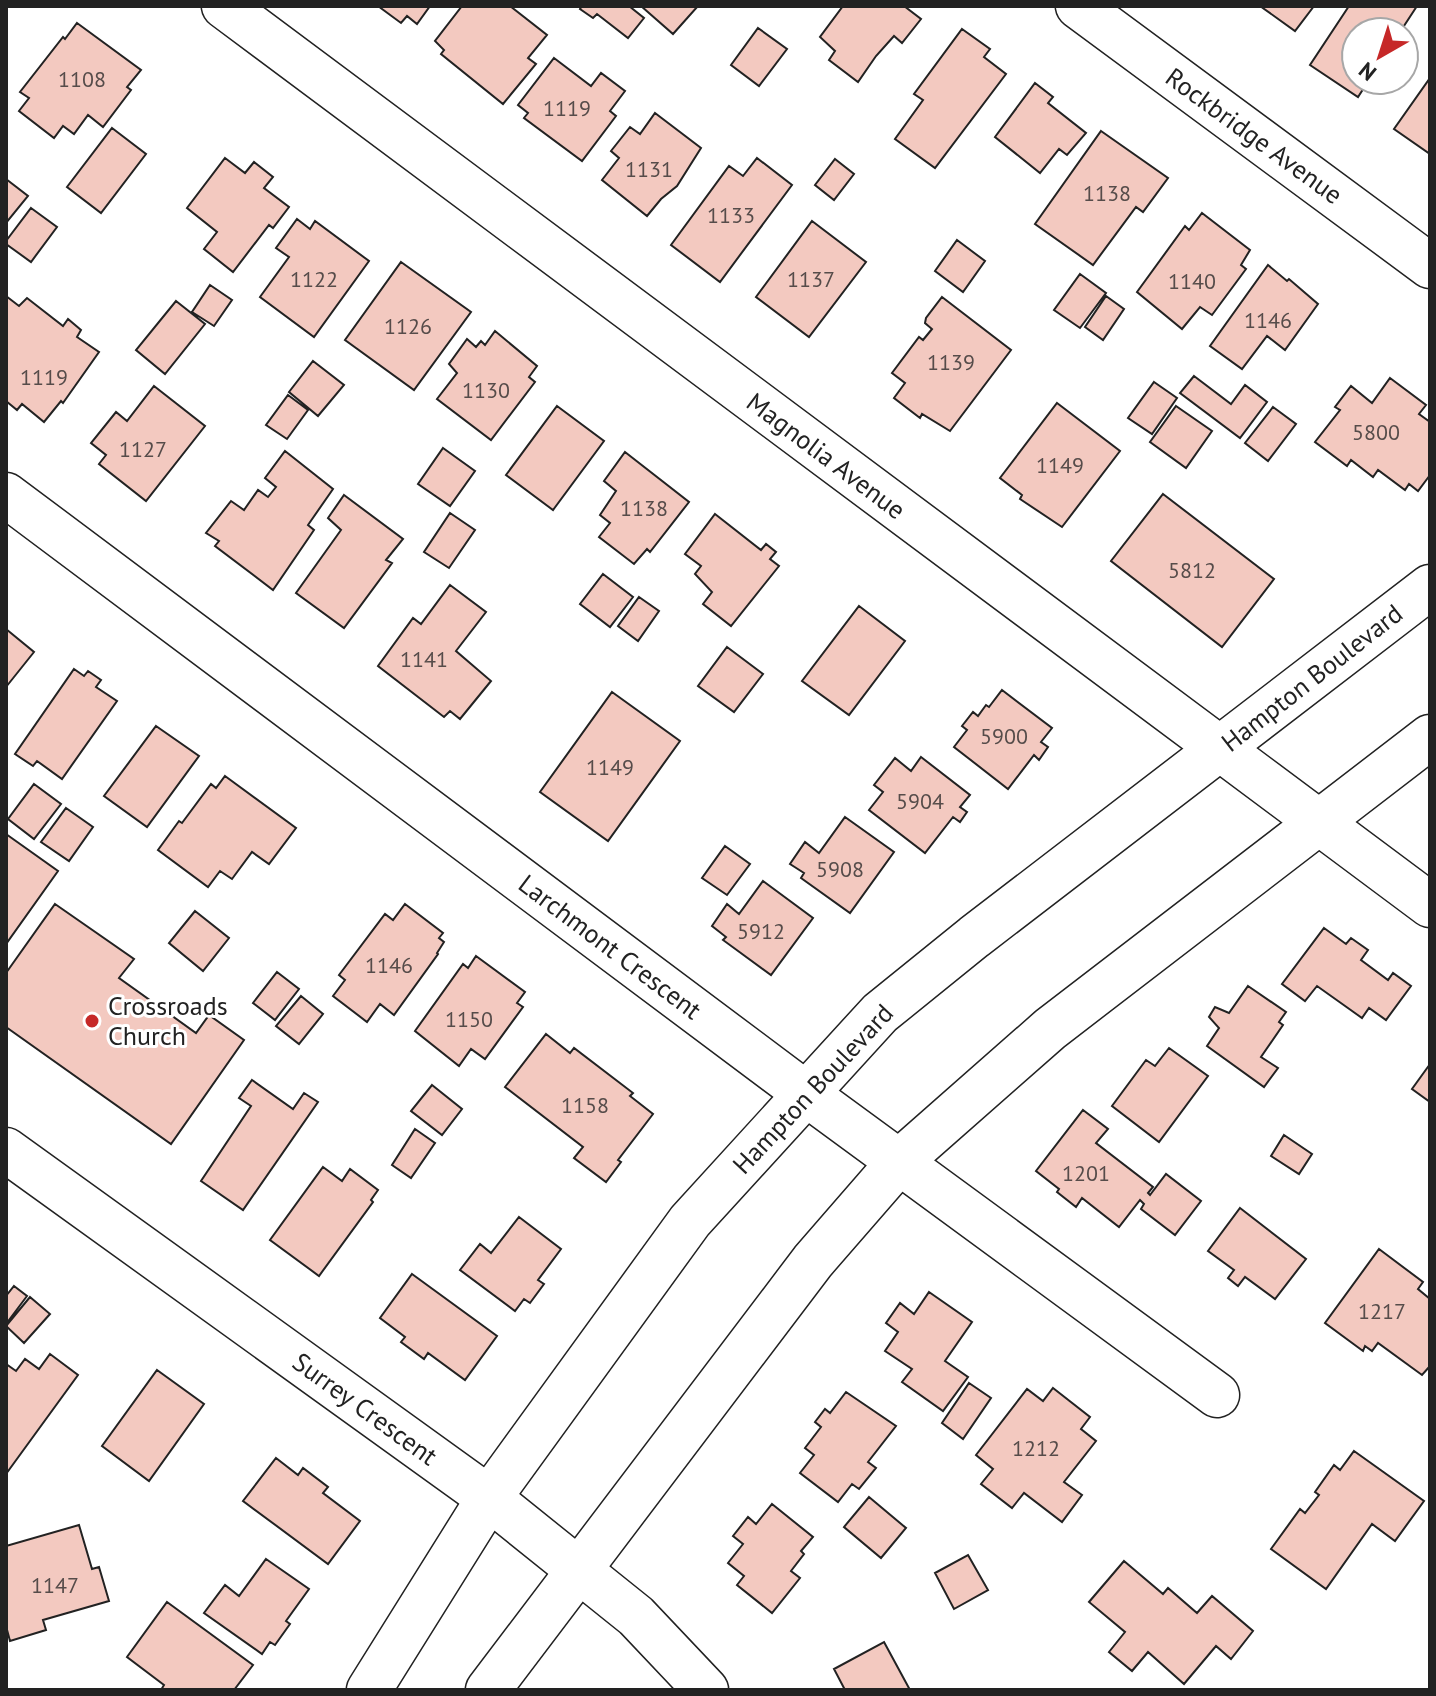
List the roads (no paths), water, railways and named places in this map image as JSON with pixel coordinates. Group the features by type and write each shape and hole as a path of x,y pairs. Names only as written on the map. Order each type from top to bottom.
{"street":[{"name":"Magnolia Avenue","path":"224,6 1430,905"},
{"name":"Rockbridge Avenue","path":"1078,6 1430,266"},
{"name":"Larchmont Crescent","path":"6,495 805,1093 1217,1395"},
{"name":"Hampton Boulevard","path":"369,1690 489,1498 690,1221 880,1013 974,937 1430,587"},
{"path":"488,1690 813,1261 899,1162 1050,1029 1430,737"},
{"name":"Surrey Crescent","path":"6,1150 489,1498 636,1616 706,1690"}],"place":[{"name":"Crossroads Church","path":"92,1021"}]}
